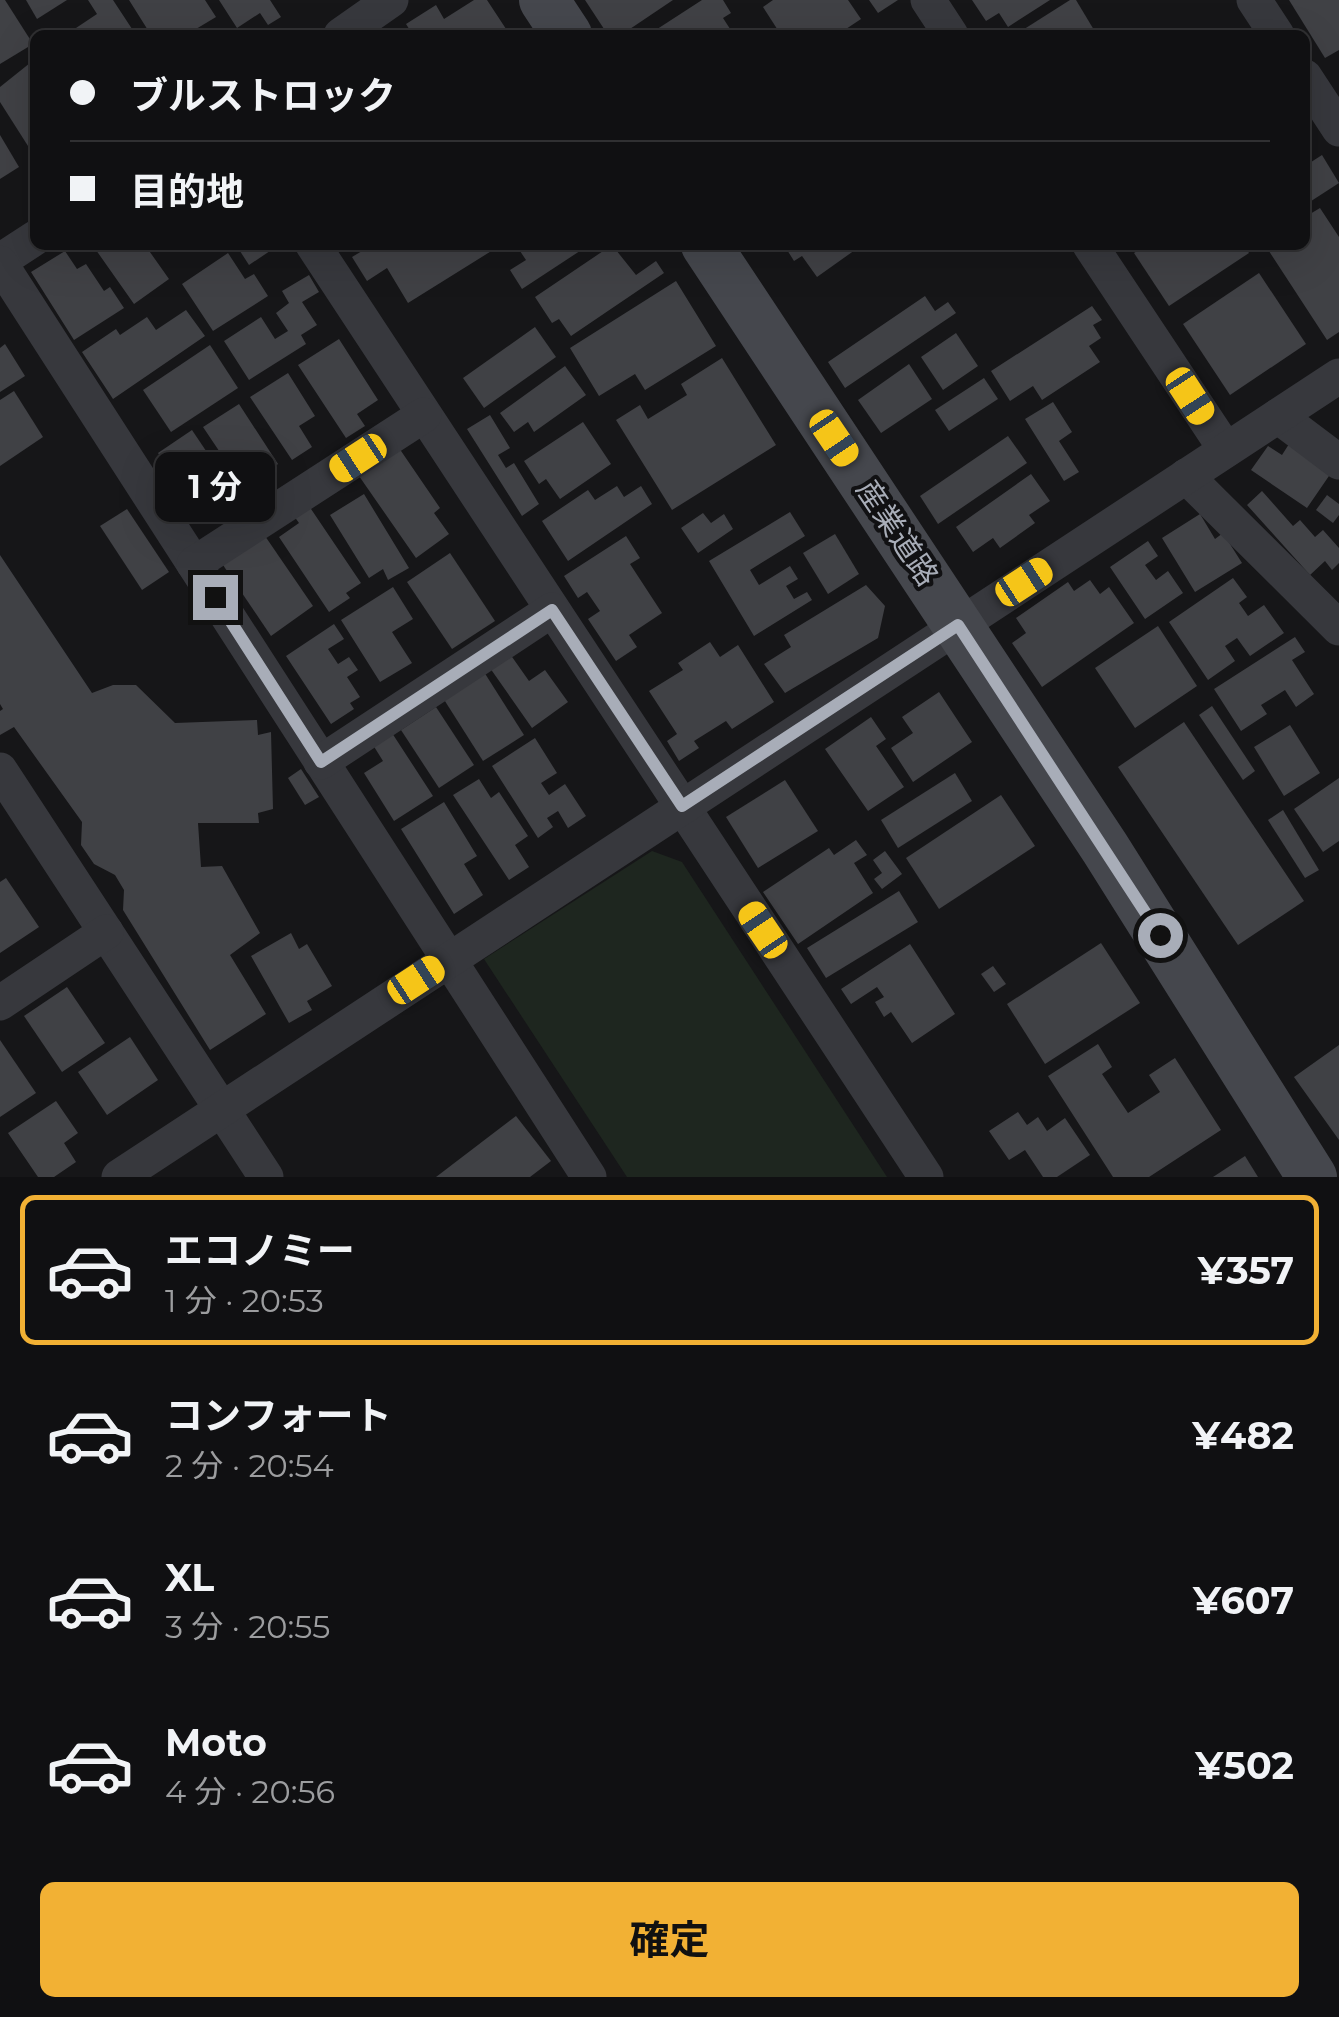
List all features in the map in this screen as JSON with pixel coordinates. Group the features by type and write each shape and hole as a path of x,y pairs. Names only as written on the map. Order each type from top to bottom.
{"street":[{"path":"349,30 391,0"},
{"path":"544,0 565,30"},
{"path":"928,0 948,30"},
{"path":"1254,0 1274,30"},
{"path":"1310,86 1339,130"},
{"path":"30,241 0,262 589,1177"},
{"path":"316,250 926,1177"},
{"name":"産業道路","path":"709,250 1105,848 1312,1177"},
{"path":"1093,250 1226,450"},
{"path":"119,1177 1339,376"},
{"path":"194,564 424,415"},
{"path":"1278,416 1339,462"},
{"path":"1186,476 1339,628"},
{"path":"321,762 552,610"},
{"path":"0,770 266,1177"},
{"path":"0,1002 106,932"}],"shaded area":[{"path":"652,851 682,862 887,1177 627,1177 484,959"}],"building":[{"path":"0,0 5,0 30,39 30,46 0,64"},
{"path":"26,0 67,0 37,19"},
{"path":"88,0 113,0 133,30 73,30 97,14"},
{"path":"129,0 205,0 216,17 197,30 148,30"},
{"path":"219,0 270,0 281,17 268,25 260,13 237,28"},
{"path":"474,0 487,0 507,30 410,30 406,24 436,5 444,19"},
{"path":"585,0 673,0 628,30 605,30"},
{"path":"702,0 723,0 731,13 723,18 731,30 656,30"},
{"path":"773,0 848,0 861,19 844,30 778,30 763,7"},
{"path":"869,0 898,0 878,13"},
{"path":"972,0 1050,0 1008,27 999,13 986,21"},
{"path":"1076,0 1094,30 1023,30"},
{"path":"1289,0 1339,0 1339,50 1325,58"},
{"path":"30,63 30,149 0,102 0,87"},
{"path":"0,135 19,167 0,179"},
{"path":"1322,155 1339,183 1310,202 1310,163"},
{"path":"1320,208 1339,237 1339,332 1327,340 1268,250 1310,250 1310,214"},
{"path":"96,250 149,250 169,279 134,304"},
{"path":"239,250 272,250 249,265"},
{"path":"364,250 493,250 408,303 387,268 367,281 352,257"},
{"path":"519,250 581,250 522,289 510,270 526,260"},
{"path":"605,250 616,250 636,275 656,261 664,273 571,336 559,319 552,323 535,297"},
{"path":"787,250 855,250 817,277 802,256 794,261"},
{"path":"1247,250 1249,253 1169,306 1134,253"},
{"path":"65,251 77,269 86,264 104,291 110,287 124,308 74,340 31,272"},
{"path":"228,253 245,279 254,274 268,296 213,331 182,284"},
{"path":"1259,273 1306,344 1230,395 1183,324"},
{"path":"309,275 319,292 302,302 317,325 301,335 306,344 249,380 224,341 261,317 275,339 288,331 276,313 289,303 282,291"},
{"path":"676,281 716,346 645,390 635,374 599,396 570,348"},
{"path":"925,296 935,311 948,302 956,313 845,388 828,362"},
{"path":"1092,306 1102,320 1093,325 1101,338 1089,346 1100,362 1042,400 1033,386 1010,401 991,371"},
{"path":"186,310 205,336 113,399 82,352 116,329 120,335 147,317 156,330"},
{"path":"535,327 556,357 484,408 463,378"},
{"path":"956,333 978,366 943,390 921,357"},
{"path":"339,339 378,400 357,414 365,426 346,438 298,365"},
{"path":"5,344 25,376 0,392 0,348"},
{"path":"210,345 238,388 171,432 143,390"},
{"path":"722,358 776,445 672,510 616,420 640,405 648,419 687,395 681,384"},
{"path":"909,364 932,399 881,433 858,400"},
{"path":"565,366 586,395 534,432 528,422 514,432 500,413"},
{"path":"288,373 315,416 299,426 312,447 292,460 250,397"},
{"path":"984,378 998,399 949,431 935,410"},
{"path":"14,391 43,437 0,466 0,400"},
{"path":"1053,402 1072,432 1059,441 1079,472 1064,481 1025,419"},
{"path":"239,404 278,464 259,478 265,487 250,497 203,427"},
{"path":"490,415 510,448 498,455 506,468 514,463 539,504 522,516 467,429"},
{"path":"583,422 611,464 560,499 546,479 539,484 524,461"},
{"path":"192,430 239,500 205,523 158,453"},
{"path":"1008,436 1027,463 938,524 920,496"},
{"path":"1289,444 1331,473 1307,508 1251,470 1268,446 1282,455"},
{"path":"399,448 440,508 434,513 449,534 416,558 359,476"},
{"path":"1031,474 1050,501 1029,515 1035,523 1000,548 993,538 973,552 956,527"},
{"path":"617,486 624,497 641,486 652,504 568,561 542,521 588,490 595,500"},
{"path":"1262,491 1293,526 1300,520 1315,537 1323,530 1339,548 1339,563 1332,570 1325,561 1310,575 1247,505"},
{"path":"364,494 409,568 388,580 383,569 369,578 330,515"},
{"path":"1327,495 1339,504 1339,515 1333,523 1316,510"},
{"path":"309,506 361,583 346,593 350,598 329,612 279,537 299,523 294,516"},
{"path":"127,509 169,572 142,590 100,526"},
{"path":"790,512 805,536 750,570 759,585 790,566 798,579 786,586 794,599 807,592 812,600 754,636 709,561"},
{"path":"703,513 711,523 724,514 733,529 698,553 681,528"},
{"path":"1200,514 1215,539 1223,533 1242,563 1195,592 1162,538"},
{"path":"835,534 859,574 828,594 803,553"},
{"path":"265,536 313,606 271,636 223,565"},
{"path":"626,536 640,558 630,564 662,613 629,635 637,647 616,661 588,619 600,611 587,592 578,598 564,576"},
{"path":"1148,541 1158,556 1145,565 1156,580 1168,571 1183,593 1145,619 1110,567"},
{"path":"450,553 495,621 452,649 407,582"},
{"path":"0,555 92,693 113,685 136,685 175,723 257,720 258,735 271,732 273,809 258,813 259,823 198,823 201,867 222,866 260,933 230,955 266,1014 210,1050 123,910 124,890 115,875 94,864 81,845 82,822 14,727 0,735"},
{"path":"1233,578 1247,597 1239,603 1248,616 1264,605 1284,633 1250,656 1237,638 1225,646 1235,661 1208,680 1169,622"},
{"path":"1090,580 1100,594 1109,587 1134,623 1042,687 1012,643 1026,633 1016,618 1068,582 1074,591"},
{"path":"866,585 885,606 878,638 785,693 764,664 791,647 784,635"},
{"path":"393,587 413,619 392,632 412,663 380,682 341,620"},
{"path":"334,624 344,639 328,649 338,664 349,657 358,670 347,677 360,697 350,703 354,709 331,724 286,656"},
{"path":"1158,626 1197,686 1135,728 1095,668"},
{"path":"1295,637 1305,652 1292,660 1314,694 1296,707 1285,690 1261,705 1267,714 1241,731 1214,689"},
{"path":"710,642 720,657 738,645 774,702 732,729 726,721 694,741 699,748 679,761 667,741 677,734 649,691 683,670 678,663"},
{"path":"510,654 529,681 545,670 568,702 532,728 490,668"},
{"path":"484,672 524,735 483,761 443,698"},
{"path":"939,692 972,742 913,782 891,748 913,733 902,717"},
{"path":"1212,706 1255,771 1243,780 1199,715"},
{"path":"436,707 474,765 439,788 401,730"},
{"path":"871,717 886,739 876,746 904,787 868,811 825,749"},
{"path":"1184,722 1304,901 1238,945 1118,767"},
{"path":"1290,725 1320,773 1284,796 1254,747"},
{"path":"392,733 433,796 394,821 364,773 383,761 373,745"},
{"path":"535,738 557,773 541,783 549,795 565,784 586,816 568,828 558,811 547,818 553,827 538,838 492,766"},
{"path":"301,769 319,797 305,805 288,778"},
{"path":"955,773 972,801 898,848 881,820"},
{"path":"1339,778 1339,841 1323,852 1294,809"},
{"path":"479,779 491,798 499,792 528,836 515,845 529,867 509,880 453,795"},
{"path":"785,780 818,831 758,868 726,817"},
{"path":"1001,795 1035,846 939,909 906,858"},
{"path":"444,802 477,856 464,864 483,895 454,914 401,829"},
{"path":"1283,810 1319,870 1305,878 1268,820"},
{"path":"856,840 867,855 854,863 873,893 798,944 763,892 829,848 834,855"},
{"path":"885,851 902,874 882,889 874,879 882,873 873,860"},
{"path":"6,878 39,927 0,953 0,882"},
{"path":"899,891 918,922 826,978 807,948"},
{"path":"291,933 299,949 307,944 332,986 307,1001 312,1010 289,1023 251,956"},
{"path":"1101,943 1140,1003 1045,1064 1007,1004"},
{"path":"910,944 955,1014 912,1043 891,1012 884,1017 875,1002 884,997 877,987 851,1004 841,989"},
{"path":"993,966 1006,984 994,992 981,974"},
{"path":"67,987 105,1043 62,1072 24,1016"},
{"path":"130,1037 158,1080 107,1115 78,1072"},
{"path":"0,1040 36,1093 0,1117"},
{"path":"1098,1044 1112,1067 1102,1074 1128,1113 1160,1092 1149,1075 1175,1058 1221,1130 1149,1177 1113,1177 1048,1076"},
{"path":"1339,1045 1339,1140 1294,1077"},
{"path":"56,1101 78,1133 64,1143 76,1162 54,1177 38,1177 8,1133"},
{"path":"1018,1112 1027,1125 1038,1117 1047,1131 1065,1118 1090,1155 1057,1177 1043,1177 1025,1150 1009,1160 989,1131"},
{"path":"516,1116 551,1161 530,1177 436,1177"},
{"path":"1245,1156 1258,1177 1213,1177"}],"route":[{"path":"215,597 321,762 552,610 682,806 958,625 1160,935"}]}
